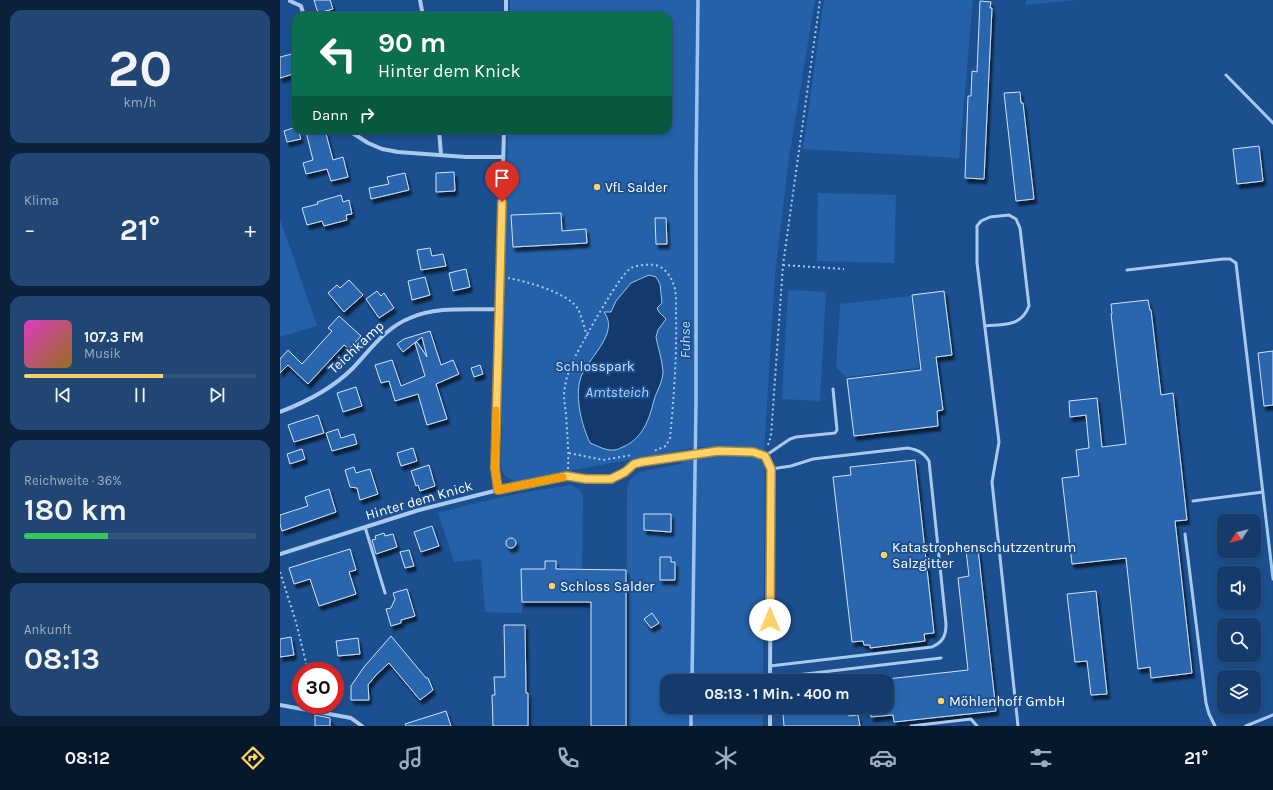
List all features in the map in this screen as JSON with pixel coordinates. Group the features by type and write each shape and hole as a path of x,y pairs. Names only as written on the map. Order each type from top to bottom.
{"street":[{"path":"420,0 422,12"},
{"path":"506,0 506,12"},
{"path":"290,1 301,6 303,12"},
{"path":"354,134 368,143 382,149 398,152 466,157 503,157"},
{"path":"439,134 441,155"},
{"path":"498,490 495,468 498,309 504,134"},
{"name":"Teichkamp","path":"280,412 315,396 337,381 353,368 387,331 411,317 426,312 498,309"},
{"name":"Hinter dem Knick","path":"280,554 419,510 498,490 567,476 586,479 611,479 625,472 634,464 702,452 753,452 765,456"},
{"path":"765,456 771,469 770,674"},
{"path":"280,705 351,718 362,726"},
{"path":"770,714 770,726"}],"lane":[{"path":"1226,75 1273,123"},
{"path":"984,326 1010,324 1020,320 1026,314 1029,306 1020,228 1016,219 1008,215 990,217 981,221 977,226 977,263 984,326 999,442 992,482 1018,726"},
{"path":"1127,270 1223,259 1230,259 1236,263 1273,579"},
{"path":"765,456 790,438 835,433 837,430 833,389"},
{"path":"770,666 932,647 943,640 946,631 928,461 925,454 918,450 908,448 813,459 790,466 771,469"},
{"path":"1193,500 1263,492"},
{"path":"365,527 385,593"},
{"path":"1185,534 1206,703 1209,714 1215,726"},
{"path":"805,674 941,658"},
{"path":"1246,726 1273,715"},
{"path":"911,726 971,719 977,726"}],"path":[{"path":"765,456 771,436 783,265 820,0"},
{"path":"567,476 569,453 564,399 565,387 577,353 623,276 631,268 647,264 659,266 668,273 674,284 677,342 670,438 666,446 647,452"},
{"path":"783,265 844,269"},
{"path":"499,276 556,292 568,299 578,308 587,336"},
{"path":"569,453 603,460 632,455"},
{"path":"280,572 296,622 306,662"}],"green space":[{"name":"Schlosspark","path":"510,0 815,0 789,158 775,274 764,453 756,449 699,447 515,481 504,475 501,467 508,134 672,134 672,12 510,12"},
{"path":"824,0 973,0 959,158 803,149"},
{"path":"1026,0 1075,0 1026,5"},
{"path":"818,193 896,195 894,263 817,261"},
{"path":"280,219 317,326 280,337"},
{"path":"788,290 826,292 820,401 782,399"},
{"path":"911,296 919,368 846,377 836,367 840,304"},
{"path":"738,455 757,457 765,464 763,674 660,674 660,714 763,714 763,726 626,726 627,487 631,479 640,472 680,464 685,459 700,456"},
{"path":"572,485 580,490 583,498 582,569 556,569 555,561 545,561 545,569 522,569 522,613 485,612 481,559 454,562 438,513 504,497"}],"water":[{"name":"Amtsteich","path":"649,275 656,277 660,284 662,303 657,308 666,319 658,330 656,337 663,371 662,379 655,396 650,415 644,428 636,439 623,447 615,450 608,450 590,443 587,436 582,421 579,404 578,395 580,380 583,372 605,338 608,329 608,320 604,312 611,312 616,301 631,283"}],"building":[{"path":"314,0 330,0 333,9 318,12"},
{"path":"980,1 991,2 990,8 992,8 984,179 965,178 968,96 971,96 972,71 977,72"},
{"path":"292,54 292,74 280,78 280,57"},
{"path":"1020,92 1021,103 1023,103 1034,199 1016,201 1004,93"},
{"path":"292,128 292,134 299,134 301,139 287,142 284,131"},
{"path":"306,134 326,134 333,160 343,157 348,177 331,181 327,169 306,174 303,163 313,160"},
{"path":"1259,146 1263,181 1237,184 1233,149"},
{"path":"454,172 455,191 436,192 436,173"},
{"path":"405,173 409,190 371,199 369,188 389,184 387,177"},
{"path":"341,195 343,202 349,200 352,214 346,215 347,220 324,226 322,221 307,225 302,208 318,204 317,202"},
{"path":"561,213 562,231 586,229 587,243 513,247 511,215"},
{"path":"655,218 666,218 667,244 656,244"},
{"path":"430,248 432,256 443,254 446,266 421,270 417,250"},
{"path":"466,269 470,287 453,291 449,273"},
{"path":"425,277 430,295 412,300 408,281"},
{"path":"349,280 363,295 344,312 328,293 337,285 340,288"},
{"path":"377,291 381,296 384,293 394,308 379,318 366,299"},
{"path":"944,291 952,355 936,357 943,410 937,411 938,426 854,436 847,379 921,370 912,295"},
{"path":"1148,300 1151,310 1161,395 1173,393 1187,520 1175,521 1192,673 1151,678 1150,667 1138,669 1126,558 1072,564 1062,478 1079,476 1076,450 1089,448 1086,415 1070,417 1069,401 1097,398 1102,447 1126,444 1111,304"},
{"path":"339,316 361,336 349,349 344,345 308,384 288,365 280,373 280,359 288,350 302,364 332,331 328,328"},
{"path":"430,331 441,365 453,360 459,374 436,384 447,419 427,425 418,394 395,401 389,381 381,383 375,365 392,360 401,386 425,376 415,343 417,342 427,357 422,337 403,352 397,344 404,339"},
{"path":"1273,351 1273,405 1264,406 1258,353"},
{"path":"480,365 483,374 474,377 471,368"},
{"path":"356,387 362,406 343,412 337,393"},
{"path":"318,415 324,433 294,442 288,425"},
{"path":"338,429 341,438 354,434 357,444 332,451 326,433"},
{"path":"413,448 417,461 401,466 397,453"},
{"path":"302,449 305,459 290,464 287,454"},
{"name":"Katastrophenschutzzentrum Salzgitter","path":"915,460 934,633 924,634 925,641 870,648 870,645 864,645 863,641 852,642 833,477 851,475 850,467"},
{"path":"429,465 435,486 420,491 418,485 416,486 411,471"},
{"path":"354,467 356,473 370,469 378,494 360,500 357,488 350,487 345,470"},
{"path":"329,489 336,512 282,531 280,515 308,506 305,497"},
{"path":"644,514 671,514 671,532 644,530"},
{"path":"432,526 439,546 421,552 414,532"},
{"path":"384,533 385,536 393,534 397,547 376,554 372,540 376,539 375,536"},
{"path":"511,538 516,543 511,548 506,543"},
{"path":"350,549 356,570 349,572 356,594 319,606 310,579 294,584 289,568"},
{"path":"978,549 996,711 894,722 893,715 871,717 871,714 894,714 894,678 968,670 958,578 969,576 966,550"},
{"path":"409,550 414,566 405,568 400,552"},
{"path":"660,557 671,557 671,562 675,562 675,580 660,580"},
{"path":"545,561 556,561 556,569 626,570 626,726 591,726 591,602 522,602 521,569 545,569"},
{"path":"407,589 415,616 401,620 401,623 391,626 386,609 391,608 395,599 393,593"},
{"path":"1096,591 1107,694 1091,695 1087,661 1075,662 1067,594"},
{"path":"652,613 659,623 651,628 644,619"},
{"path":"504,625 525,625 528,726 493,726 492,695 495,695 494,677 505,677"},
{"path":"391,636 426,678 428,678 433,690 420,700 389,663 368,685 369,700 351,700 351,686 364,667"},
{"path":"291,637 294,655 280,657 280,639"},
{"path":"358,638 360,654 338,656 336,641"},
{"path":"446,711 451,726 406,726 405,724"},
{"path":"783,714 858,715 860,726 784,726"},
{"path":"315,715 330,718 330,726 315,726"}],"waterway":[{"name":"Fuhse","path":"692,674 696,402 698,0"},
{"name":"Fuhse","path":"691,714 691,726"}],"slow traffic":[{"path":"496,410 495,468 498,490 563,477"}],"place":[{"name":"VfL Salder","path":"597,187"},
{"name":"Katastrophenschutzzentrum Salzgitter","path":"884,555"},
{"name":"Schloss Salder","path":"552,586"},
{"name":"Möhlenhoff GmbH","path":"941,701"}],"route":[{"path":"502,202 495,468 498,490 567,476 586,479 611,479 619,476 634,464 702,452 753,452 765,456 771,469 770,620"}]}
